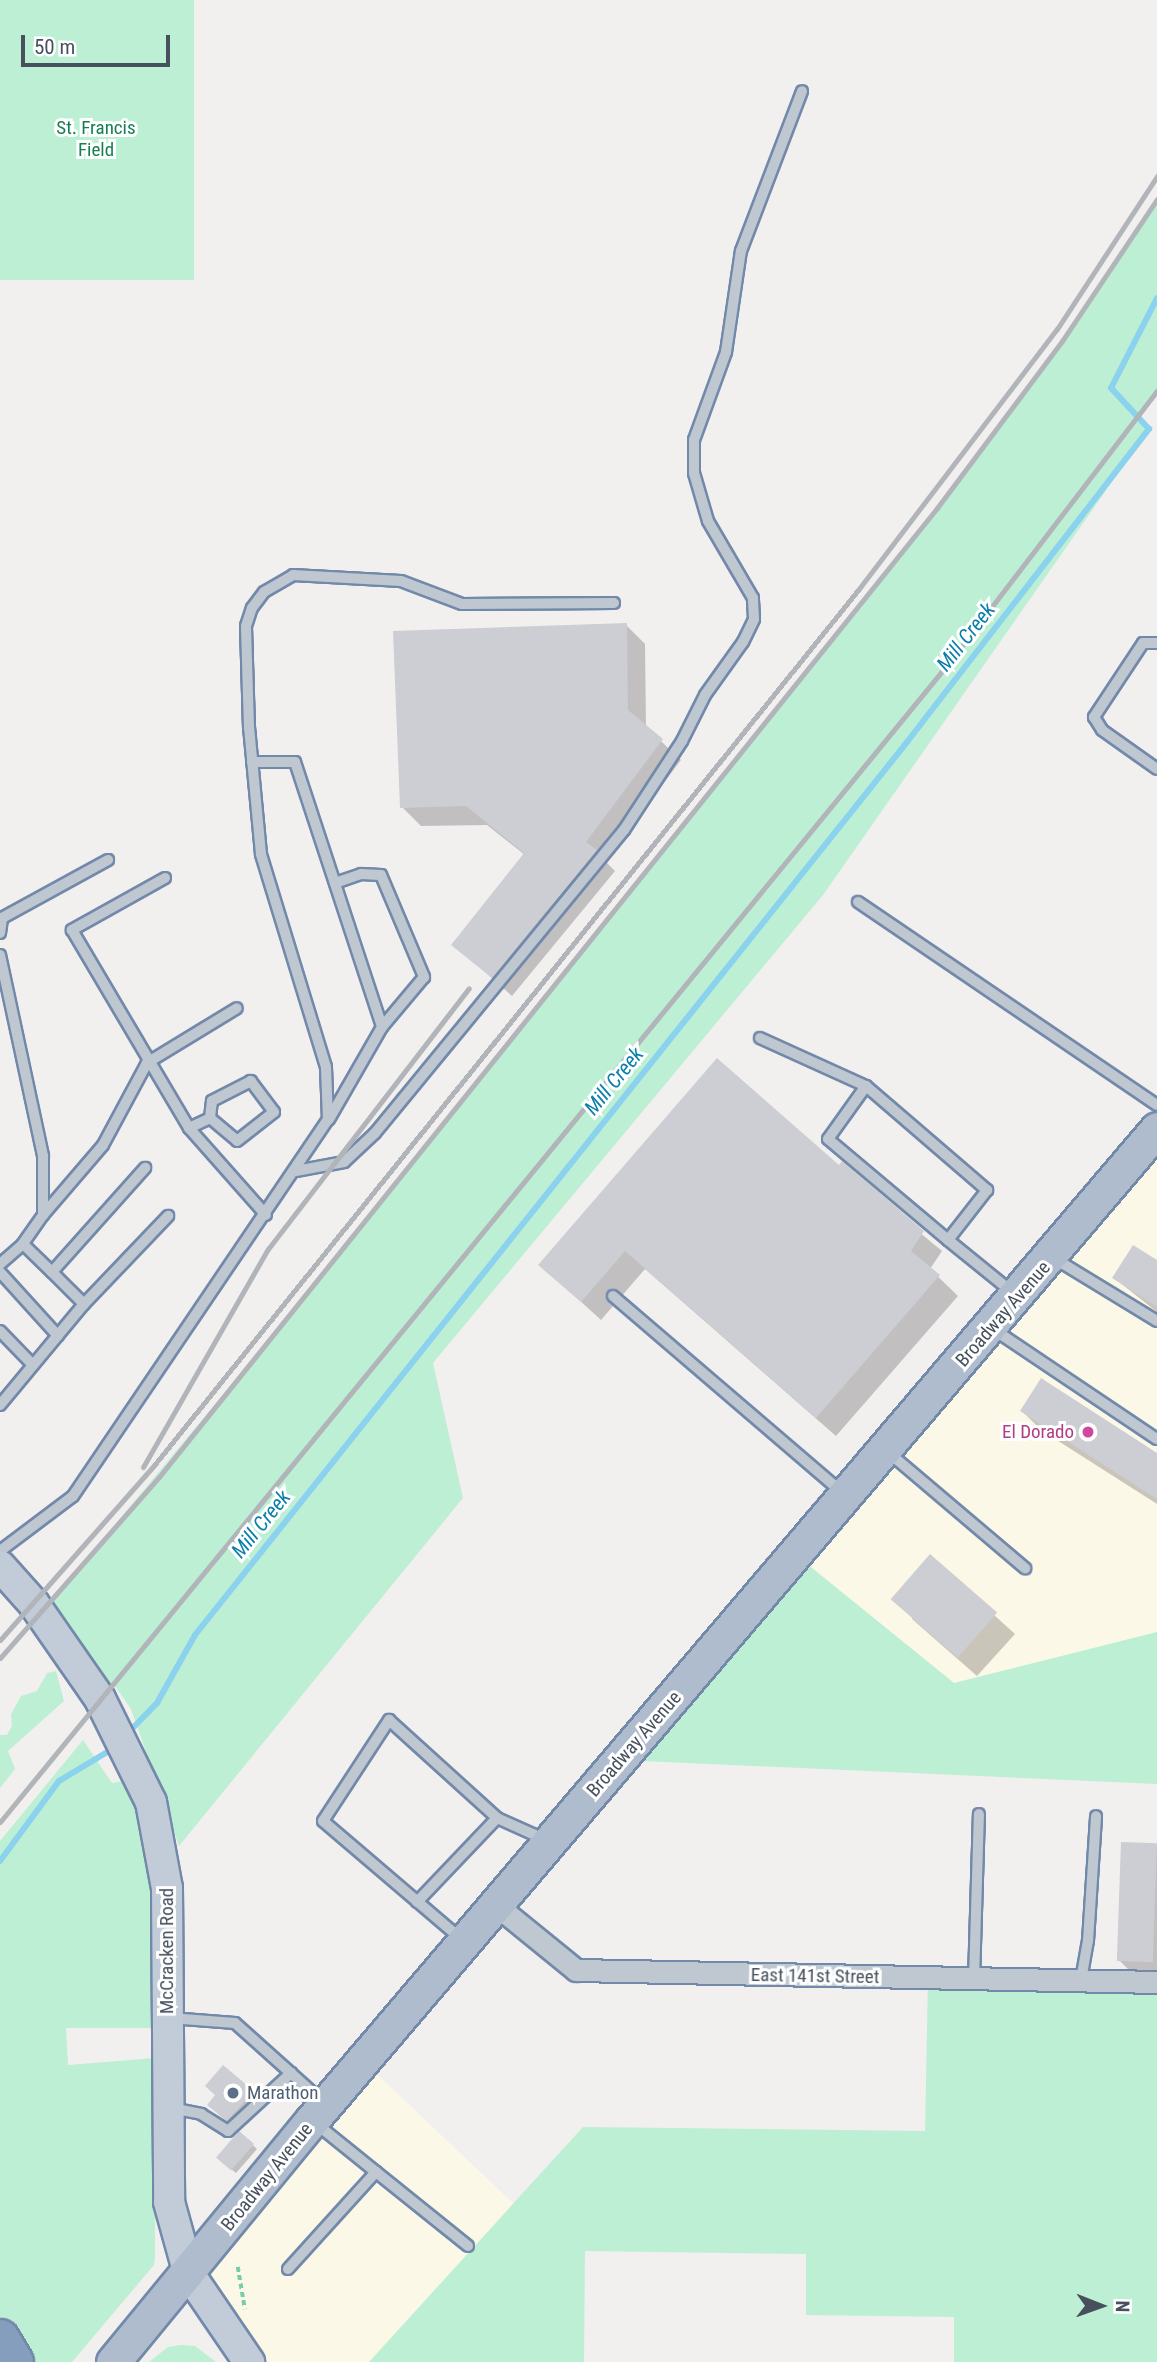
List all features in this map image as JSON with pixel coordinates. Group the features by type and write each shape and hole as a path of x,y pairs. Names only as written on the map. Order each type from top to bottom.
{"main road":[{"name":"Broadway Avenue","path":"113,2362 189,2274 319,2112 991,1328 1157,1129"}],"street":[{"name":"McCracken Road","path":"0,1566 34,1604 105,1711 137,1768 159,1828 164,1859 169,2202 189,2274 249,2362"},
{"name":"East 141st Street","path":"496,1905 576,1970 1157,1982"}],"lane":[{"path":"296,1171 344,1162 376,1133 624,830 749,630 754,619 753,598 708,521 694,473 694,440 726,352 741,251 802,91"},
{"path":"328,1120 326,1067 261,854 252,762 246,626 252,608 279,580 293,575 401,581 462,604 614,603"},
{"path":"1157,643 1143,643 1094,717 1102,730 1157,769"},
{"path":"252,762 295,762 382,1027"},
{"path":"0,933 2,918 108,860"},
{"path":"0,1551 73,1496 296,1171 382,1027 424,976 381,875 361,874 335,883"},
{"path":"165,878 72,930 147,1063 189,1129 266,1215"},
{"path":"858,902 1157,1105"},
{"path":"0,955 43,1156 43,1215"},
{"path":"0,1264 23,1244 43,1215 103,1144 147,1063 237,1008"},
{"path":"760,1038 866,1086 987,1190 948,1240"},
{"path":"251,1080 274,1112 237,1142 209,1118 212,1101 251,1080"},
{"path":"866,1086 828,1139 1017,1296"},
{"path":"189,1129 209,1118"},
{"path":"52,1272 145,1168"},
{"path":"0,1405 84,1304 168,1216"},
{"path":"23,1244 84,1304"},
{"path":"1051,1257 1157,1321"},
{"path":"0,1272 58,1336"},
{"path":"613,1296 847,1496"},
{"path":"991,1328 1157,1439"},
{"path":"0,1331 33,1365"},
{"path":"886,1450 1025,1568"},
{"path":"464,1942 323,1821 389,1720 498,1818 550,1842"},
{"path":"974,1980 979,1814"},
{"path":"1081,1980 1088,1941 1096,1816"},
{"path":"417,1902 498,1818"},
{"path":"167,2018 235,2023 291,2073 319,2112 376,2172 468,2246"},
{"path":"167,2107 201,2114 228,2131 291,2073"},
{"path":"288,2270 376,2172"}],"path":[{"path":"238,2267 246,2314"}],"shaded area":[{"path":"1157,1129 1157,1632 954,1683 796,1555"},
{"path":"363,2061 514,2204 369,2362 249,2362 189,2274"}],"green space":[{"name":"St. Francis Field","path":"0,0 194,0 194,280 0,280"},
{"path":"1157,199 1157,390 1136,417 1149,429 823,895 433,1363 463,1498 179,1846 131,1709 113,1683 100,1699 41,1614 332,1263 937,508 1062,341"},
{"path":"796,1555 954,1683 1157,1632 1157,1784 620,1760"},
{"path":"56,1671 64,1701 8,1751 15,1769 0,1788 0,1735 7,1735 12,1726 11,1714 21,1696 37,1691 47,1673"},
{"path":"83,1740 112,1783 123,1781 145,1834 152,1881 153,2028 66,2028 68,2065 155,2058 154,2265 72,2362 0,2362 0,1841"},
{"path":"928,1979 1157,1982 1157,2362 954,2362 954,2317 806,2315 806,2254 585,2251 584,2362 369,2362 583,2127 925,2131"},
{"path":"195,2346 216,2362 149,2362 168,2347"}],"building":[{"path":"627,623 628,710 663,739 586,842 597,850 492,978 451,945 524,853 466,806 400,808 393,631"},
{"path":"717,1058 839,1165 842,1161 924,1231 911,1251 940,1275 816,1418 625,1251 581,1302 538,1265"},
{"path":"1133,1245 1157,1260 1157,1307 1112,1278"},
{"name":"El Dorado","path":"1041,1378 1157,1453 1157,1499 1020,1411"},
{"path":"930,1554 997,1612 958,1658 891,1599"},
{"path":"1121,1842 1157,1843 1153,1962 1117,1961"},
{"name":"Marathon","path":"223,2065 254,2091 227,2121 207,2105 215,2095 205,2086"},
{"path":"239,2131 254,2144 231,2171 216,2157"}],"waterway":[{"name":"Mill Creek","path":"126,1735 157,1703 195,1635 907,742 1149,429 1111,388 1157,298"},
{"name":"Mill Creek","path":"0,1861 59,1781 114,1748"}],"railway":[{"path":"0,1640 155,1464 858,590 1057,329 1157,176"},
{"path":"0,1658 159,1477 937,508 1062,341 1157,199"},
{"path":"0,1822 951,660 1157,391"},
{"path":"143,1467 268,1249 469,988"}],"place":[{"name":"El Dorado","path":"1088,1432"},
{"name":"Marathon","path":"233,2093"}]}
